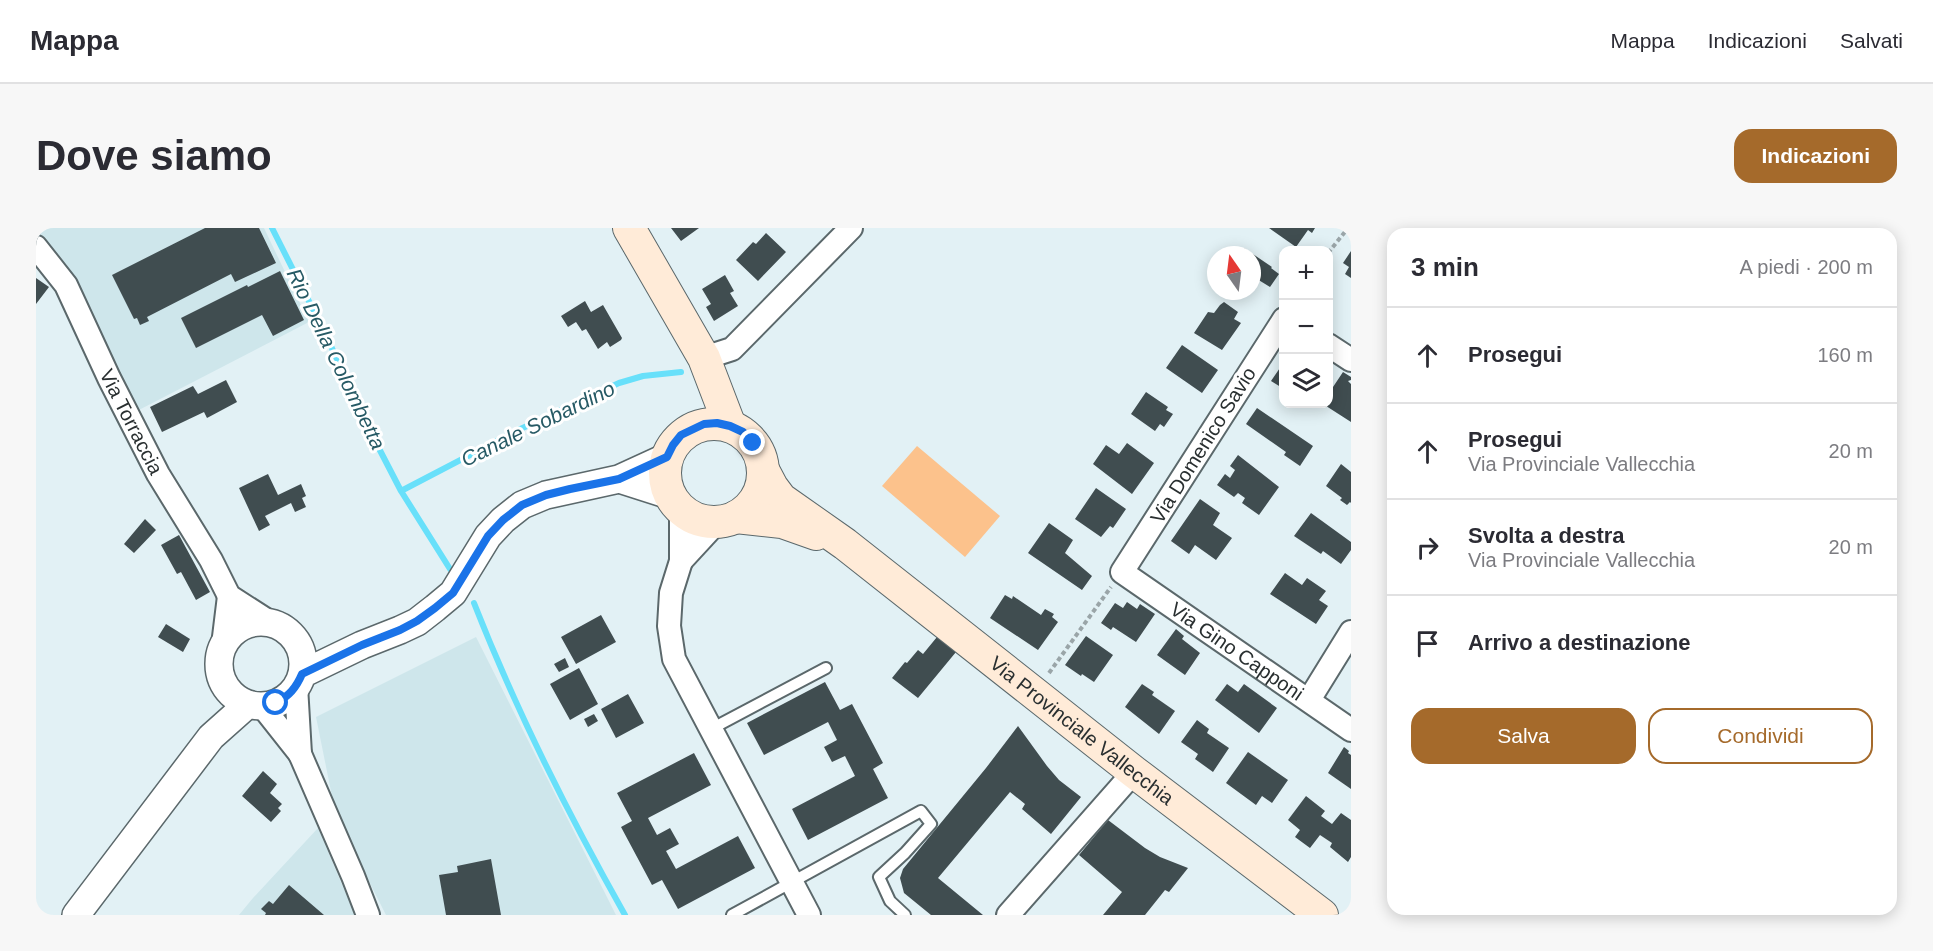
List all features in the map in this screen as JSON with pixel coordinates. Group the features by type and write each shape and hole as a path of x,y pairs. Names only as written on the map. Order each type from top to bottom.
{"main road":[{"path":"629,228 704,358 730,426"},
{"path":"692,429 700,400 704,358"},
{"path":"675,502 665,482 664,470 673,445 681,435 704,424 717,423 730,426"},
{"name":"Via Provinciale Vallecchia","path":"730,426 743,432 753,443 772,487 781,499 845,544 1134,772 1322,915"},
{"path":"726,520 748,509 757,498 764,470"},
{"name":"Via Provinciale Vallecchia","path":"675,502 692,517 704,521 782,522 845,544"}],"street":[{"path":"704,358 732,349 851,228"},
{"name":"Via Torraccia","path":"36,247 66,285 109,378 158,474 211,560 229,596"},
{"name":"Via Domenico Savio","path":"1122,572 1279,327"},
{"path":"1333,348 1351,360"},
{"path":"219,673 225,687 235,698 255,705 276,703 287,697 299,680 362,645 417,621 435,608 453,593 488,536 522,505 562,491 619,479 667,457"},
{"path":"619,479 675,502 681,561 671,593 669,626 674,659 809,915"},
{"path":"681,561 726,520"},
{"name":"Via Gino Capponi","path":"1122,572 1351,730"},
{"path":"211,737 219,659 229,596 282,630 300,648 303,661 299,680 300,753"},
{"path":"223,645 231,634 243,626 257,622 336,645 362,645"},
{"path":"1309,700 1351,632"},
{"path":"76,915 211,737 255,705"},
{"path":"255,705 300,753 368,915"},
{"path":"1008,915 1134,772"}],"lane":[{"path":"711,729 826,668"},
{"path":"732,915 921,811 931,824 879,877 890,901 905,915"}],"path":[{"path":"1333,248 1348,228"},
{"path":"1035,694 1122,572"}],"shaded area":[{"path":"36,228 264,228 309,322 135,412 36,239"},
{"path":"917,446 1000,516 965,557 882,486"},
{"path":"476,637 616,915 386,915 336,816 316,717"},
{"path":"318,828 355,915 239,915 253,898"}],"building":[{"path":"205,228 259,228 276,263 235,282 231,274 147,317 149,321 140,325 137,318 134,319 112,275"},
{"path":"671,228 699,228 681,241"},
{"path":"1269,228 1315,228 1312,233 1308,230 1295,246"},
{"path":"766,233 786,252 758,281 736,260 753,242 756,244"},
{"path":"1351,251 1351,278 1345,274 1349,267 1343,263"},
{"path":"1261,260 1279,274 1270,287 1261,281"},
{"path":"280,271 304,320 273,336 262,315 196,348 181,318"},
{"path":"725,275 734,291 730,293 738,306 714,321 706,307 711,304 702,289"},
{"path":"36,278 49,287 36,304"},
{"path":"585,301 591,312 603,305 622,338 621,340 610,347 607,342 598,349 586,329 582,331 576,322 568,327 561,316"},
{"path":"1224,302 1238,312 1234,319 1241,323 1222,350 1194,333 1208,312 1214,313"},
{"path":"1182,345 1218,370 1202,393 1166,368"},
{"path":"1279,369 1279,386 1271,381"},
{"path":"1343,372 1351,377 1348,381 1351,384 1351,422 1329,408 1333,408 1333,387"},
{"path":"226,380 237,402 207,418 204,412 162,432 150,407 193,386 198,394"},
{"path":"1146,392 1168,407 1166,410 1173,414 1164,427 1160,424 1155,431 1131,414"},
{"path":"1257,408 1313,446 1300,466 1284,455 1286,452 1246,424"},
{"path":"1127,443 1154,463 1132,494 1093,464 1106,445 1119,454"},
{"path":"1238,455 1279,487 1259,515 1242,503 1245,498 1238,493 1234,497 1217,485 1225,474 1230,478 1235,470 1230,466"},
{"path":"1341,464 1351,472 1351,503 1347,505 1340,500 1342,498 1326,486"},
{"path":"268,474 278,495 301,484 306,496 302,498 306,507 295,512 291,503 265,516 270,525 259,531 239,488"},
{"path":"1096,488 1126,509 1113,528 1110,526 1101,537 1075,519"},
{"path":"1200,499 1220,513 1213,525 1232,538 1216,560 1195,545 1189,554 1171,541"},
{"path":"1311,513 1351,542 1351,550 1341,564 1323,551 1321,554 1294,536"},
{"path":"145,519 156,530 134,553 124,544"},
{"path":"1049,523 1073,540 1065,553 1092,576 1082,590 1028,553"},
{"path":"179,535 210,592 196,600 181,572 177,574 161,545"},
{"path":"1285,573 1302,585 1307,578 1326,591 1319,600 1328,606 1316,624 1270,594"},
{"path":"1005,595 1012,599 1013,596 1041,615 1045,609 1054,614 1052,617 1058,622 1038,650 990,618"},
{"path":"1127,602 1137,609 1140,604 1155,614 1136,642 1113,627 1111,630 1101,623 1115,603 1123,608"},
{"path":"601,615 616,642 576,664 561,637"},
{"path":"166,624 190,639 183,652 158,637"},
{"path":"1176,629 1184,636 1182,639 1200,653 1185,675 1157,655"},
{"path":"1086,636 1113,655 1094,682 1065,665"},
{"path":"937,637 956,652 918,698 892,678 918,650 923,654"},
{"path":"565,658 569,667 559,672 554,664"},
{"path":"579,668 598,704 570,720 550,684"},
{"path":"825,682 840,710 852,704 883,763 873,769 888,798 808,840 792,809 855,776 845,756 832,762 824,747 837,740 828,722 764,755 747,723"},
{"path":"1142,684 1154,692 1152,695 1175,711 1159,734 1125,707"},
{"path":"1227,684 1238,692 1244,684 1277,708 1259,733 1215,700"},
{"path":"628,694 644,723 616,738 601,709"},
{"path":"594,714 598,721 588,727 584,719"},
{"path":"1197,720 1209,729 1207,733 1229,748 1213,772 1195,759 1198,754 1181,742"},
{"path":"1018,726 1059,780 1081,797 1051,834 1022,809 1025,804 1010,792 938,878 983,915 931,915 904,893 900,878 903,869"},
{"path":"1344,747 1351,755 1351,789 1328,773"},
{"path":"1248,752 1288,780 1272,803 1262,796 1256,805 1226,783"},
{"path":"694,753 711,785 648,818 657,835 670,828 679,844 666,851 676,869 738,836 755,868 678,909 662,880 652,885 621,827 632,821 617,793"},
{"path":"263,771 277,784 270,793 282,804 278,808 281,811 271,822 242,796"},
{"path":"1306,796 1325,811 1321,816 1332,824 1341,813 1351,820 1351,857 1348,862 1330,847 1332,843 1320,835 1310,848 1295,837 1300,830 1288,820"},
{"path":"1108,820 1160,857 1188,868 1169,892 1165,890 1145,915 1103,915 1122,892 1079,855"},
{"path":"491,859 501,915 446,915 439,875 458,872 457,866"},
{"path":"289,885 324,915 265,915 266,913 261,909 269,901 273,904"}],"waterway":[{"name":"Rio Della Colombetta","path":"272,228 401,491 450,569"},
{"name":"Canale Sobardino","path":"401,491 514,432 619,383 643,376 681,372"},
{"path":"474,603 507,683 544,761 625,915"}],"route":[{"path":"276,703 287,697 302,674 362,645 400,630 435,608 453,593 488,536 522,505 546,495 619,479 667,457 681,435 704,424 717,423 730,426 743,432 753,443"}]}
